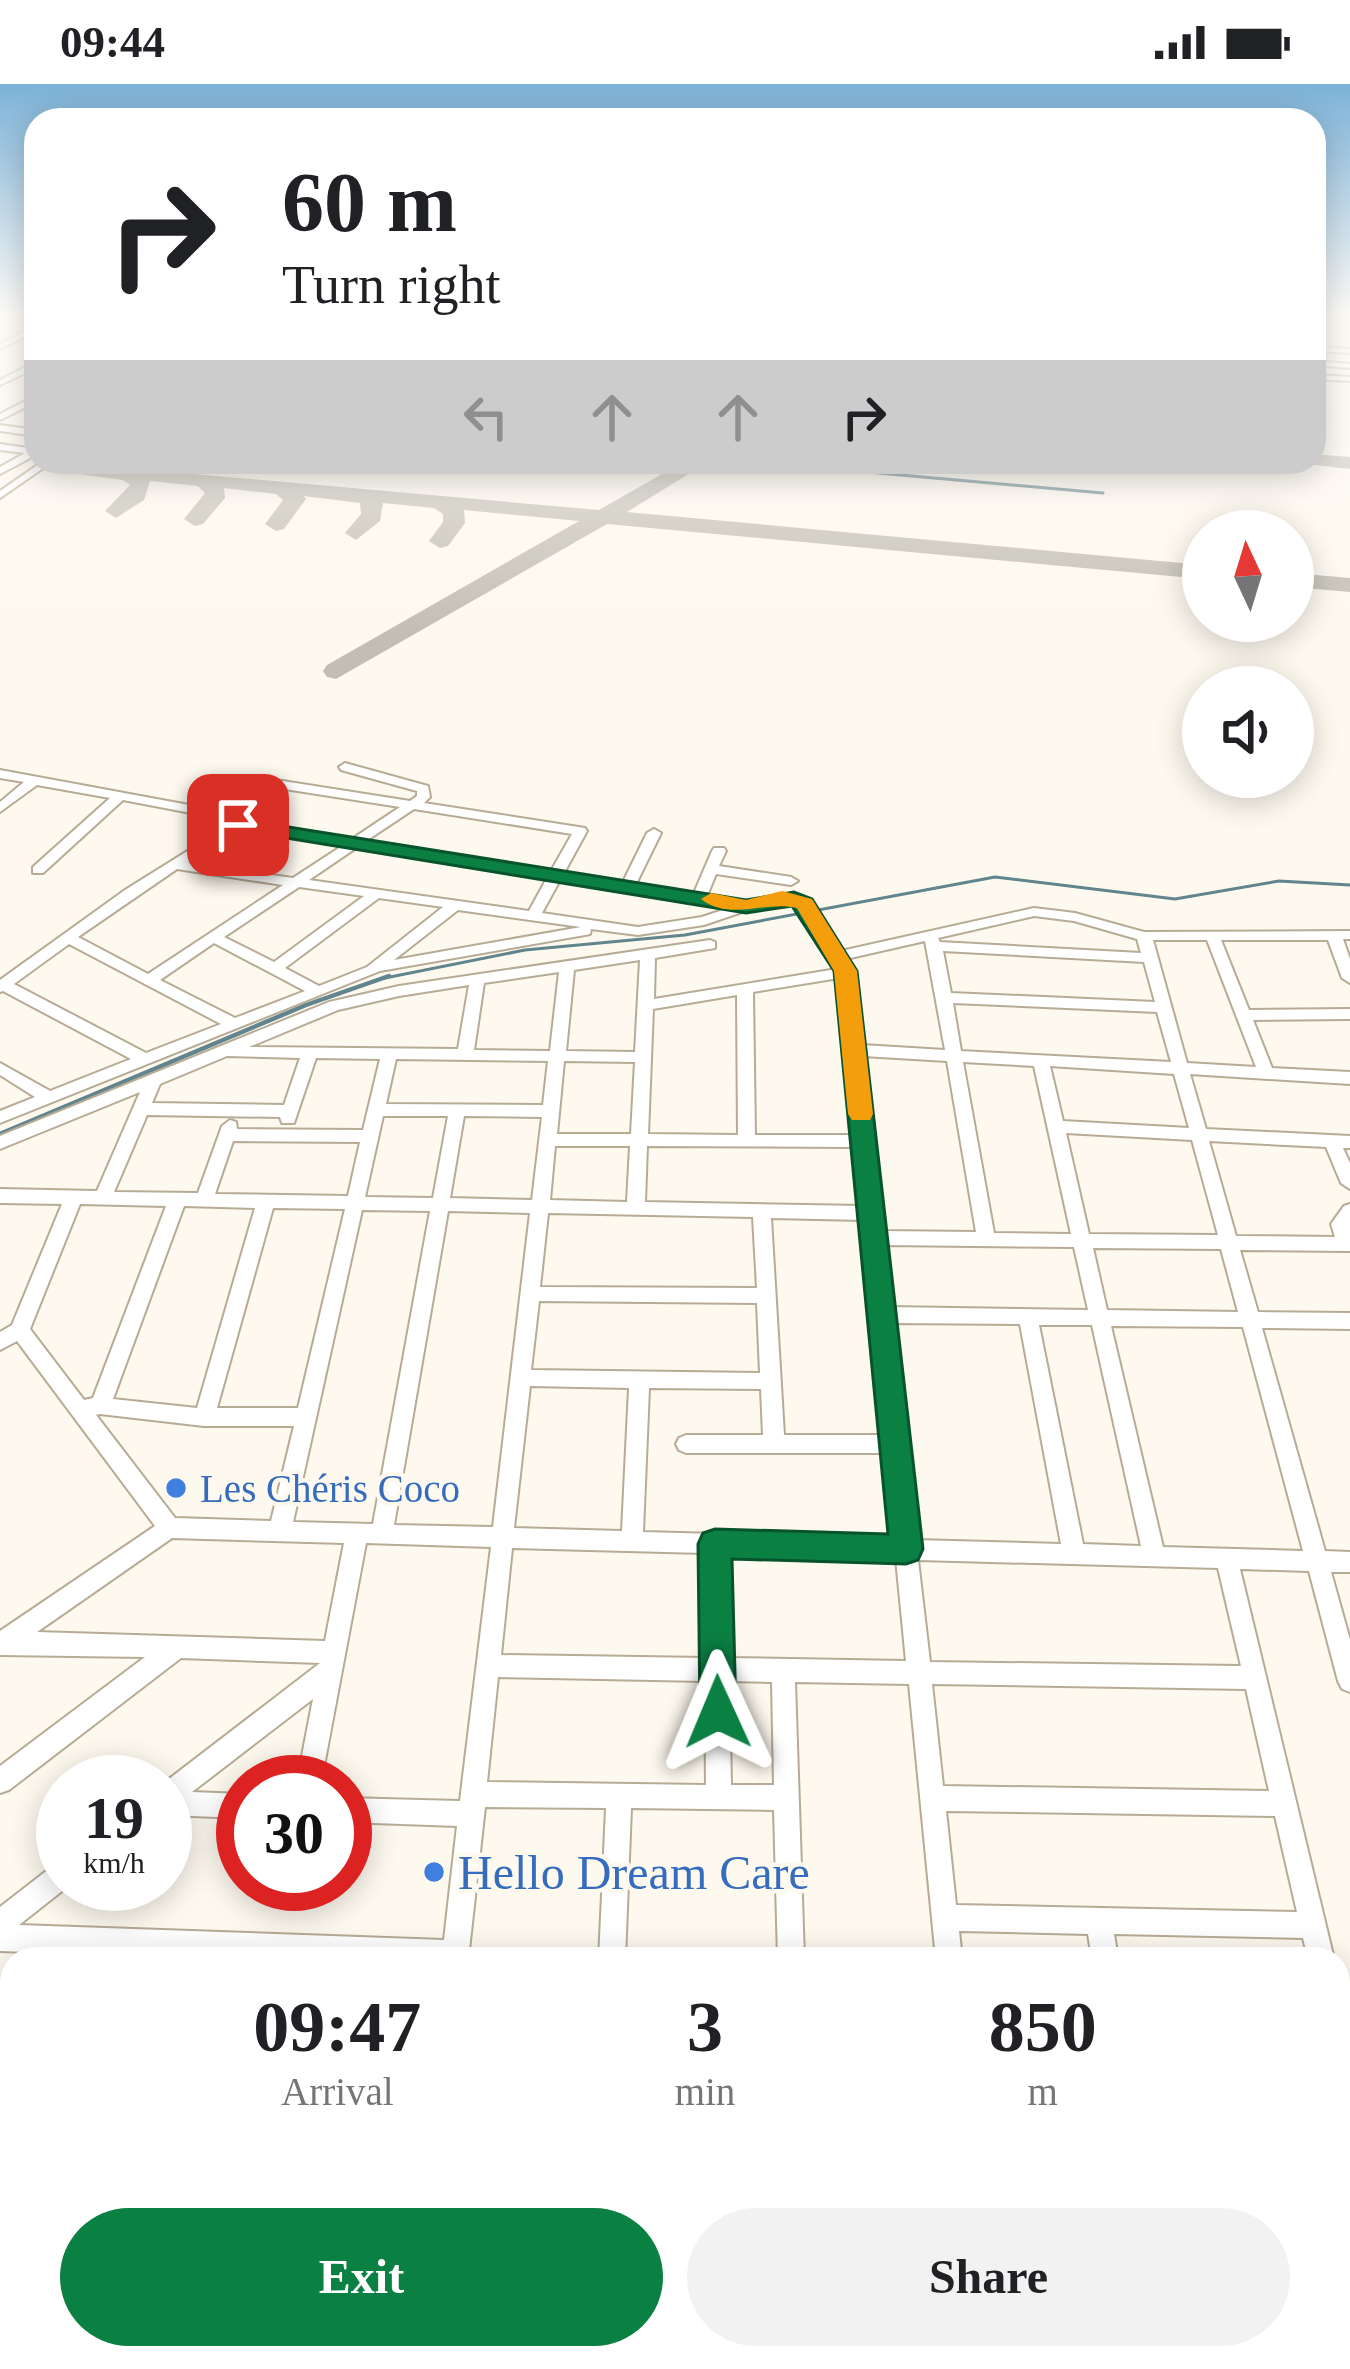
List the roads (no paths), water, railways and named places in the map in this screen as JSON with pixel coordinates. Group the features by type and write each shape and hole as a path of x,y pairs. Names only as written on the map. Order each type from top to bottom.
{"street":[{"path":"0,495 31,474"},
{"path":"149,980 424,797 423,789 345,767"},
{"path":"0,774 197,808 251,780 579,830 533,916"},
{"path":"0,808 34,781"},
{"path":"38,870 119,797"},
{"path":"206,820 746,906"},
{"path":"145,1060 2,986 238,825"},
{"path":"629,885 654,833"},
{"path":"699,897 719,851"},
{"path":"175,865 638,932 782,898 809,911 840,964 854,1050 948,1947"},
{"path":"711,869 791,881"},
{"path":"276,968 376,894"},
{"path":"372,970 455,905"},
{"path":"646,1004 745,988 1034,912 1075,917 1144,936 1342,936 1350,978"},
{"path":"0,1117 372,970 608,927"},
{"path":"1144,936 1350,1681"},
{"path":"213,937 317,991"},
{"path":"1213,937 1266,1073"},
{"path":"68,938 231,1023"},
{"path":"932,940 1148,958"},
{"path":"932,940 986,1239"},
{"path":"0,1143 334,1006 710,945"},
{"path":"636,1209 648,956"},
{"path":"456,1947 567,967"},
{"path":"465,1055 477,980"},
{"path":"745,988 747,1139"},
{"path":"943,998 1162,1007"},
{"path":"1243,1015 1350,1014"},
{"path":"854,1050 1350,1078"},
{"path":"220,1052 643,1057"},
{"path":"283,1136 309,1054"},
{"path":"280,1532 389,1054"},
{"path":"1041,1061 1154,1556"},
{"path":"0,1068 48,1097"},
{"path":"104,1198 154,1079"},
{"path":"141,1109 291,1111"},
{"path":"376,1109 551,1111"},
{"path":"204,1200 236,1110"},
{"path":"314,1755 332,1662 370,1534 457,1110"},
{"path":"1056,1127 1341,1142 1350,1183"},
{"path":"227,1135 370,1136"},
{"path":"548,1140 863,1141"},
{"path":"0,1196 871,1213"},
{"path":"0,1342 20,1330 74,1197"},
{"path":"89,1407 177,1199"},
{"path":"204,1417 266,1201"},
{"path":"762,1211 774,1444"},
{"path":"874,1238 1348,1244 1340,1224 1350,1211"},
{"path":"530,1294 767,1296"},
{"path":"882,1316 1350,1322"},
{"path":"1028,1317 1074,1554"},
{"path":"20,1330 89,1407 169,1528"},
{"path":"520,1378 771,1382"},
{"path":"632,1542 639,1380"},
{"path":"89,1407 204,1417 304,1417"},
{"path":"686,1444 895,1444"},
{"path":"1,1643 169,1528 1350,1562"},
{"path":"715,1544 719,1797"},
{"path":"1226,1558 1318,1947"},
{"path":"1,1643 178,1647 332,1662"},
{"path":"0,1781 178,1647"},
{"path":"192,1778 332,1662"},
{"path":"488,1666 1255,1678"},
{"path":"783,1671 791,1947"},
{"path":"613,1947 619,1796"},
{"path":"372,1809 619,1796 787,1798"},
{"path":"932,1798 1284,1804"},
{"path":"0,1924 36,1895"},
{"path":"945,1918 1313,1925"},
{"path":"1100,1921 1104,1947"},
{"path":"0,1938 228,1947"}],"waterway":[{"path":"890,474 1103,493"},
{"path":"381,979 525,950 685,935 995,877 1175,899 1279,881 1350,885"},
{"path":"381,979 389,976"},
{"path":"0,1134 306,1005 381,979"}],"place":[{"name":"Les Chéris Coco","path":"176,1488"},
{"name":"Hello Dream Care","path":"434,1872"}]}
